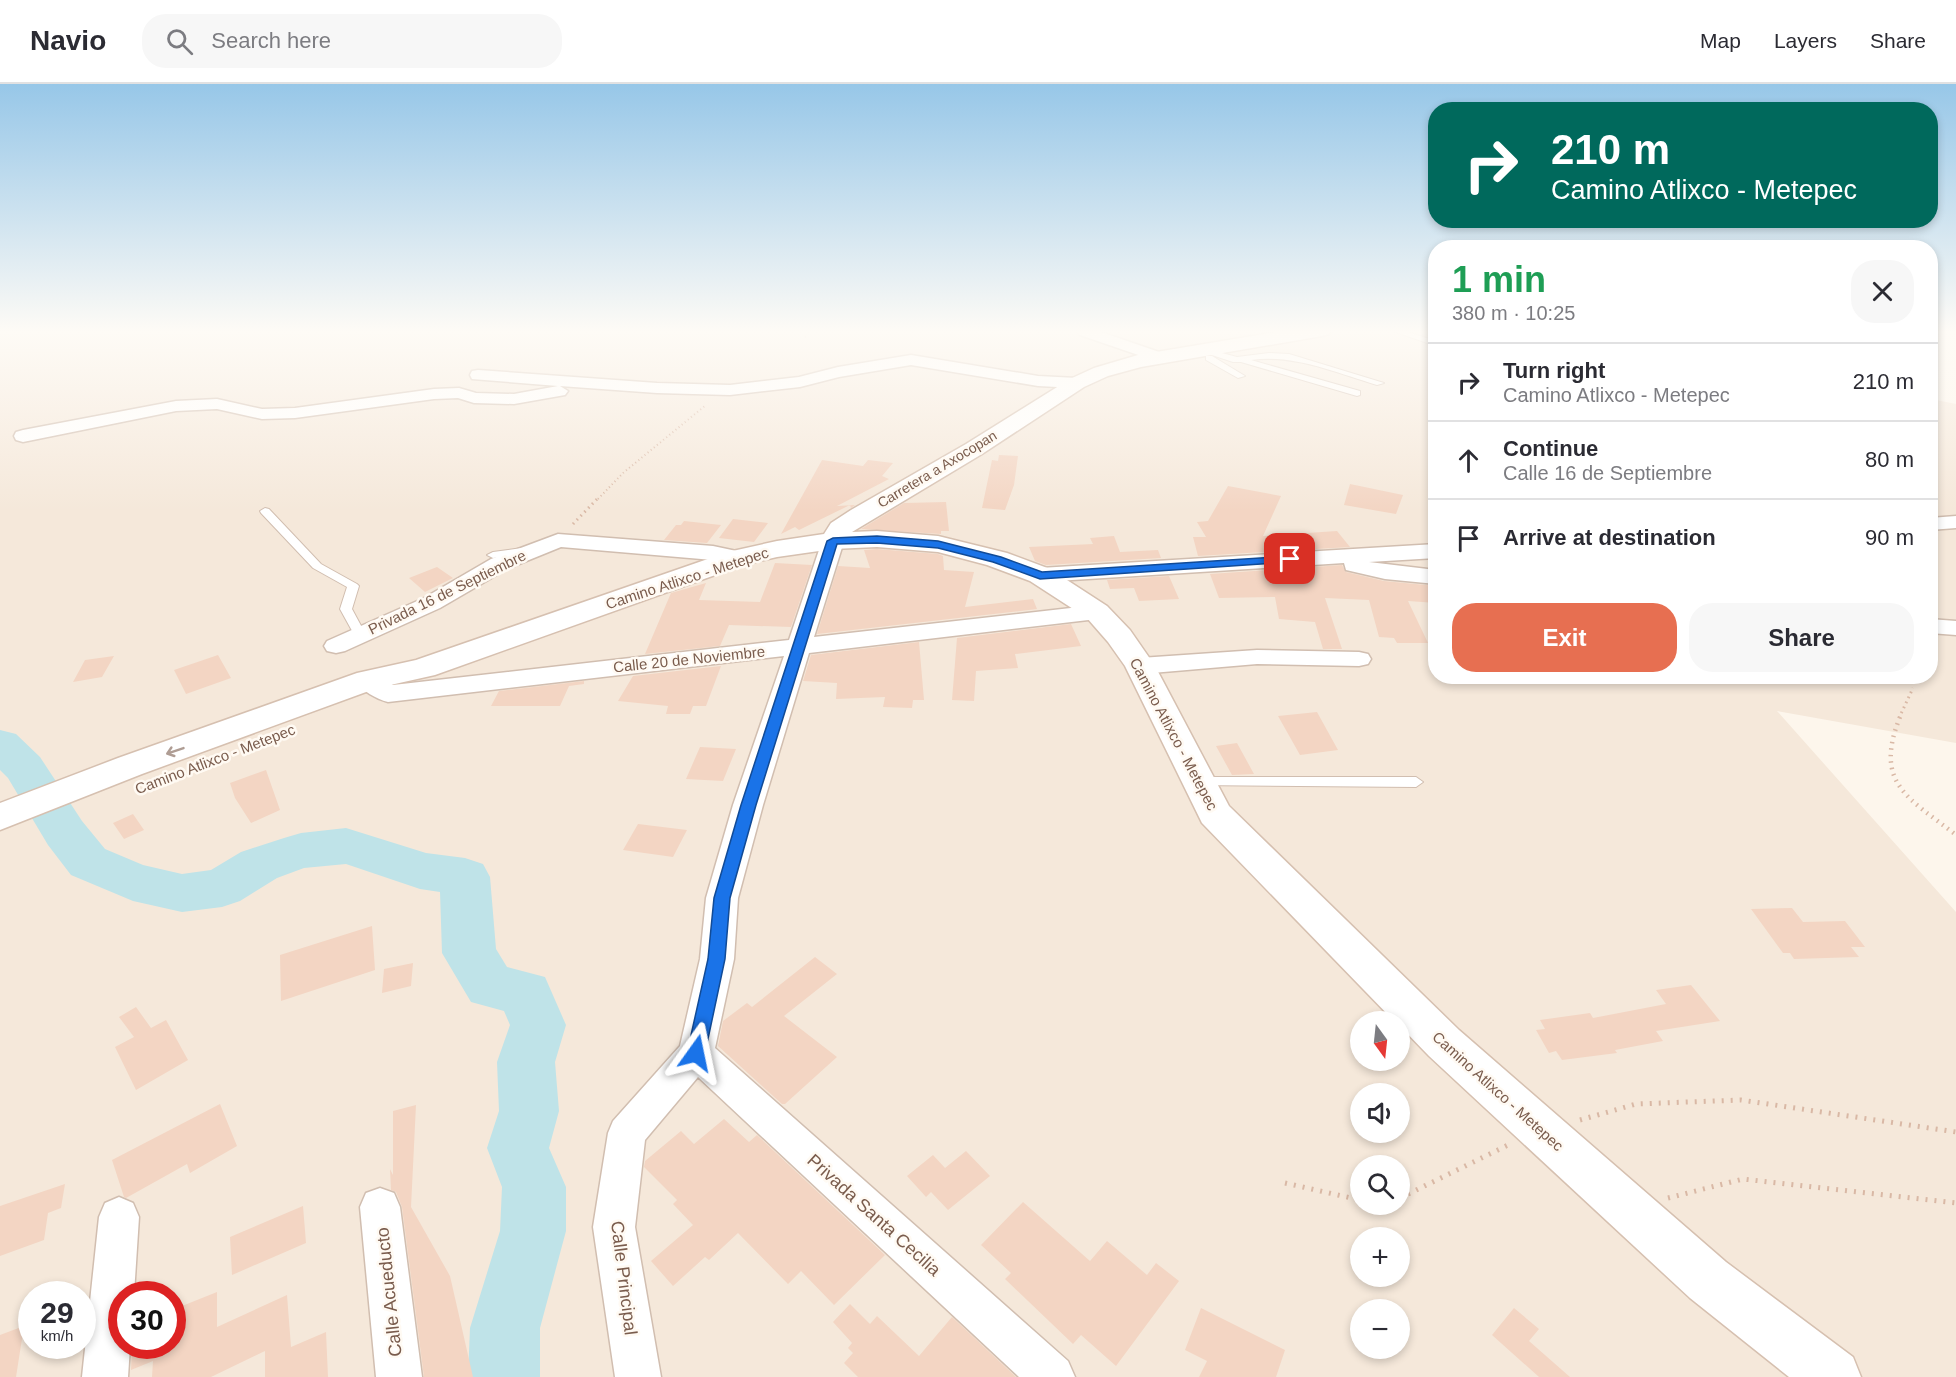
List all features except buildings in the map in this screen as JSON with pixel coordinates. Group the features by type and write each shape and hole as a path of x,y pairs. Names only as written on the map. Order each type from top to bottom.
{"main road":[{"name":"Carretera a Axocopan","path":"833,541 840,529 860,515 974,449 1066,390"},
{"name":"Camino Atlixco - Metepec","path":"0,817 132,778 424,668 738,558 777,549 833,541 877,539 938,544 997,559 1040,576 1096,612 1119,636 1140,666 1215,814 1444,1043 1708,1280 1833,1377"},
{"name":"Camino Atlixco - Metepec","path":"0,839 132,778"}],"street":[{"path":"23,436 176,406 217,404 262,414 295,413 434,394 459,393 474,398 514,399 565,390"},
{"path":"1938,523 1956,522"},
{"name":"Calle Principal","path":"638,1377 614,1227 627,1133 696,1053 717,959 722,898 748,805 833,541"},
{"path":"551,543 713,553 738,558"},
{"name":"Privada 16 de Septiembre","path":"336,646 432,603 499,564 551,543"},
{"path":"1040,576 1428,551"},
{"path":"1335,556 1349,564 1386,572 1428,576"},
{"name":"Calle 20 de Noviembre","path":"378,687 799,647 1096,612"},
{"path":"1938,627 1956,628"},
{"path":"1140,666 1257,657 1359,659"},
{"name":"Privada Santa Cecilia","path":"696,1053 1052,1377"},
{"name":"Calle Acueducto","path":"380,1207 399,1377"},
{"path":"105,1377 119,1217"}],"lane":[{"path":"1348,390 1357,393"},
{"path":"265,511 317,566 353,586 346,609 360,635"},
{"path":"493,555 518,553 551,543"},
{"path":"1199,782 1416,782"}],"path":[{"path":"551,543 623,473 711,401 729,390"},
{"path":"1913,688 1896,723 1889,754 1897,786 1956,835"},
{"path":"1410,1193 1509,1144 1554,1141 1636,1104 1741,1100 1956,1132"},
{"path":"1623,1202 1743,1179 1956,1203"},
{"path":"1286,1183 1350,1199"}],"shaded area":[{"path":"0,390 1428,390 1428,684 1938,684 1938,400 1956,404 1956,743 1777,711 1956,912 1956,1377 0,1377"}],"waterway":[{"path":"0,744 24,768 65,833 88,862 133,882 182,893 222,888 259,865 301,851 346,846 391,859 420,871 465,877 469,953 490,986 525,993 538,1025 526,1062 529,1111 518,1148 534,1187 533,1231 505,1328 504,1377"}],"route":[{"path":"696,1053 717,959 722,898 748,805 833,541 877,539 938,544 997,559 1040,576 1290,559"}]}
